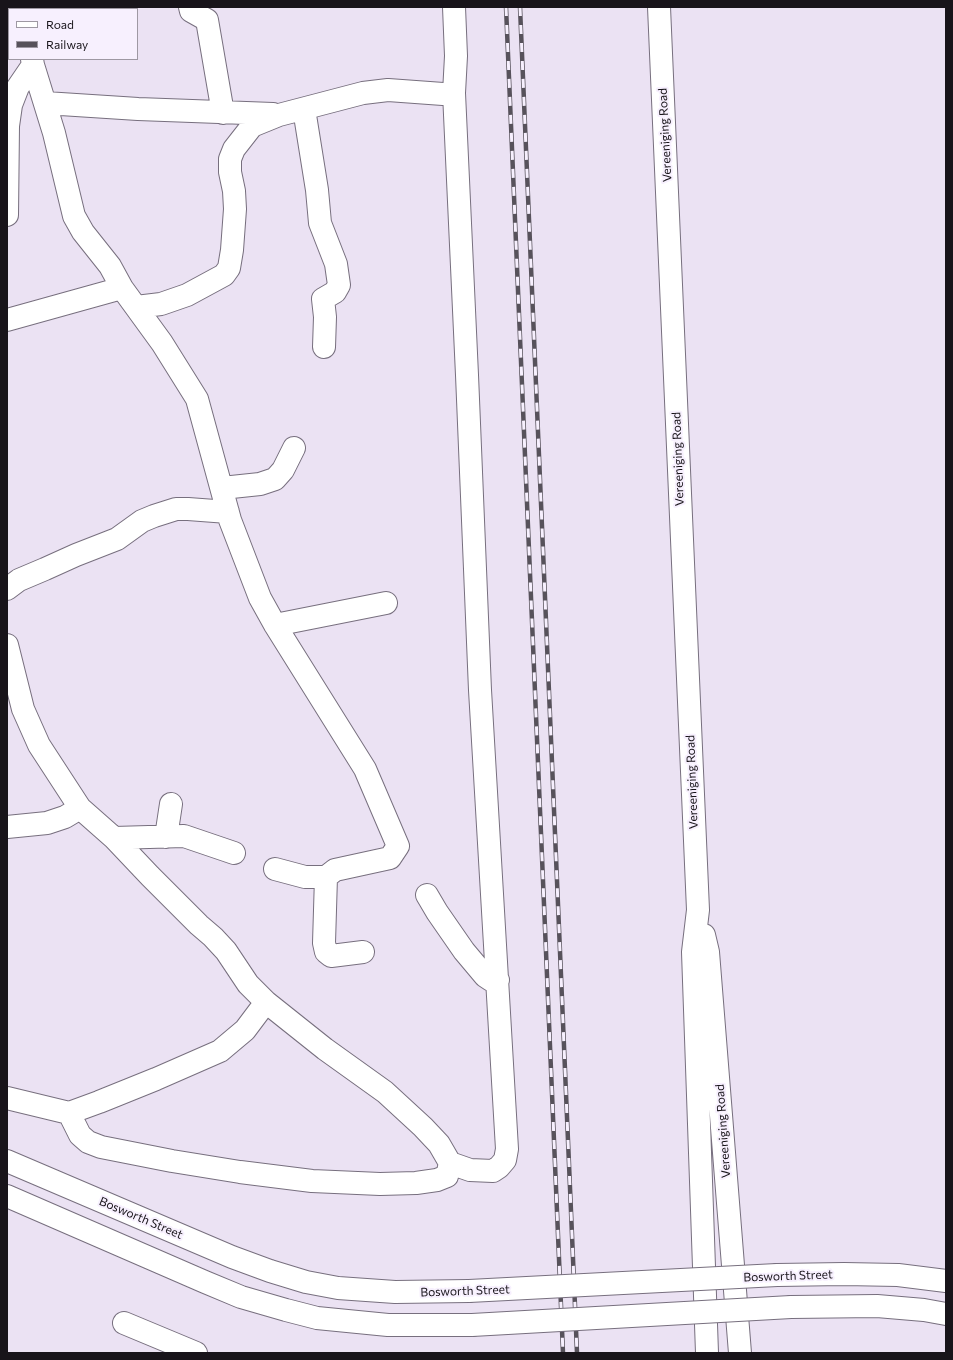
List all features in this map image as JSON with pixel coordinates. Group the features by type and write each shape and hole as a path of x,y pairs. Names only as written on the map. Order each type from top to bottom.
{"street":[{"path":"190,7 191,11 207,20 224,113"},
{"path":"7,645 23,709 39,745 80,808 114,838 226,951 248,984 266,1002 325,1049 385,1092 439,1144 450,1163 470,1170 493,1171 499,1167 505,1160 507,1149 480,690 454,93 456,56 454,7"},
{"name":"Vereeniging Road","path":"659,7 698,910 693,952 706,1353"},
{"path":"33,62 74,216 83,232 110,266 122,288 162,343 196,399 228,512 244,559 260,598 275,625 365,769 398,846 390,858 335,870 326,877 305,877 275,869"},
{"path":"7,215 8,126 11,105 18,88 33,62"},
{"path":"136,307 161,304 187,295 224,275 229,268 234,209 234,191 230,172 230,159 234,149 252,126 280,115 363,93 388,90 443,94 454,93"},
{"path":"45,103 280,115"},
{"path":"304,109 317,190 320,223 336,264 339,285 335,292 323,298 325,317 324,347"},
{"path":"7,320 122,288"},
{"path":"222,488 260,484 275,479 283,470 294,448"},
{"path":"7,589 19,580 117,539 142,521 154,516 176,509 188,508 228,512"},
{"path":"275,625 386,603"},
{"path":"166,837 171,804"},
{"path":"7,827 47,823 65,817 80,808"},
{"path":"114,838 184,836 234,853"},
{"path":"326,877 324,942 326,952 330,956 363,952"},
{"path":"427,895 464,951 490,980 498,980"},
{"name":"Vereeniging Road","path":"698,910 708,952 740,1353"},
{"path":"7,1098 69,1113 156,1079 220,1050 245,1030 266,1002"},
{"path":"69,1113 80,1135 88,1142 172,1161 240,1172 312,1181 380,1184 437,1180 447,1176 450,1163"},
{"name":"Bosworth Street","path":"7,1161 232,1257 306,1282 338,1288 395,1292 469,1291 777,1275 844,1274 898,1275 946,1281"},
{"path":"7,1196 241,1297 317,1318 388,1325 472,1325 791,1307 877,1306 924,1310 946,1314"},
{"path":"124,1323 196,1353"}],"railway":[{"path":"506,7 563,1353"},
{"path":"520,7 577,1353"}]}
